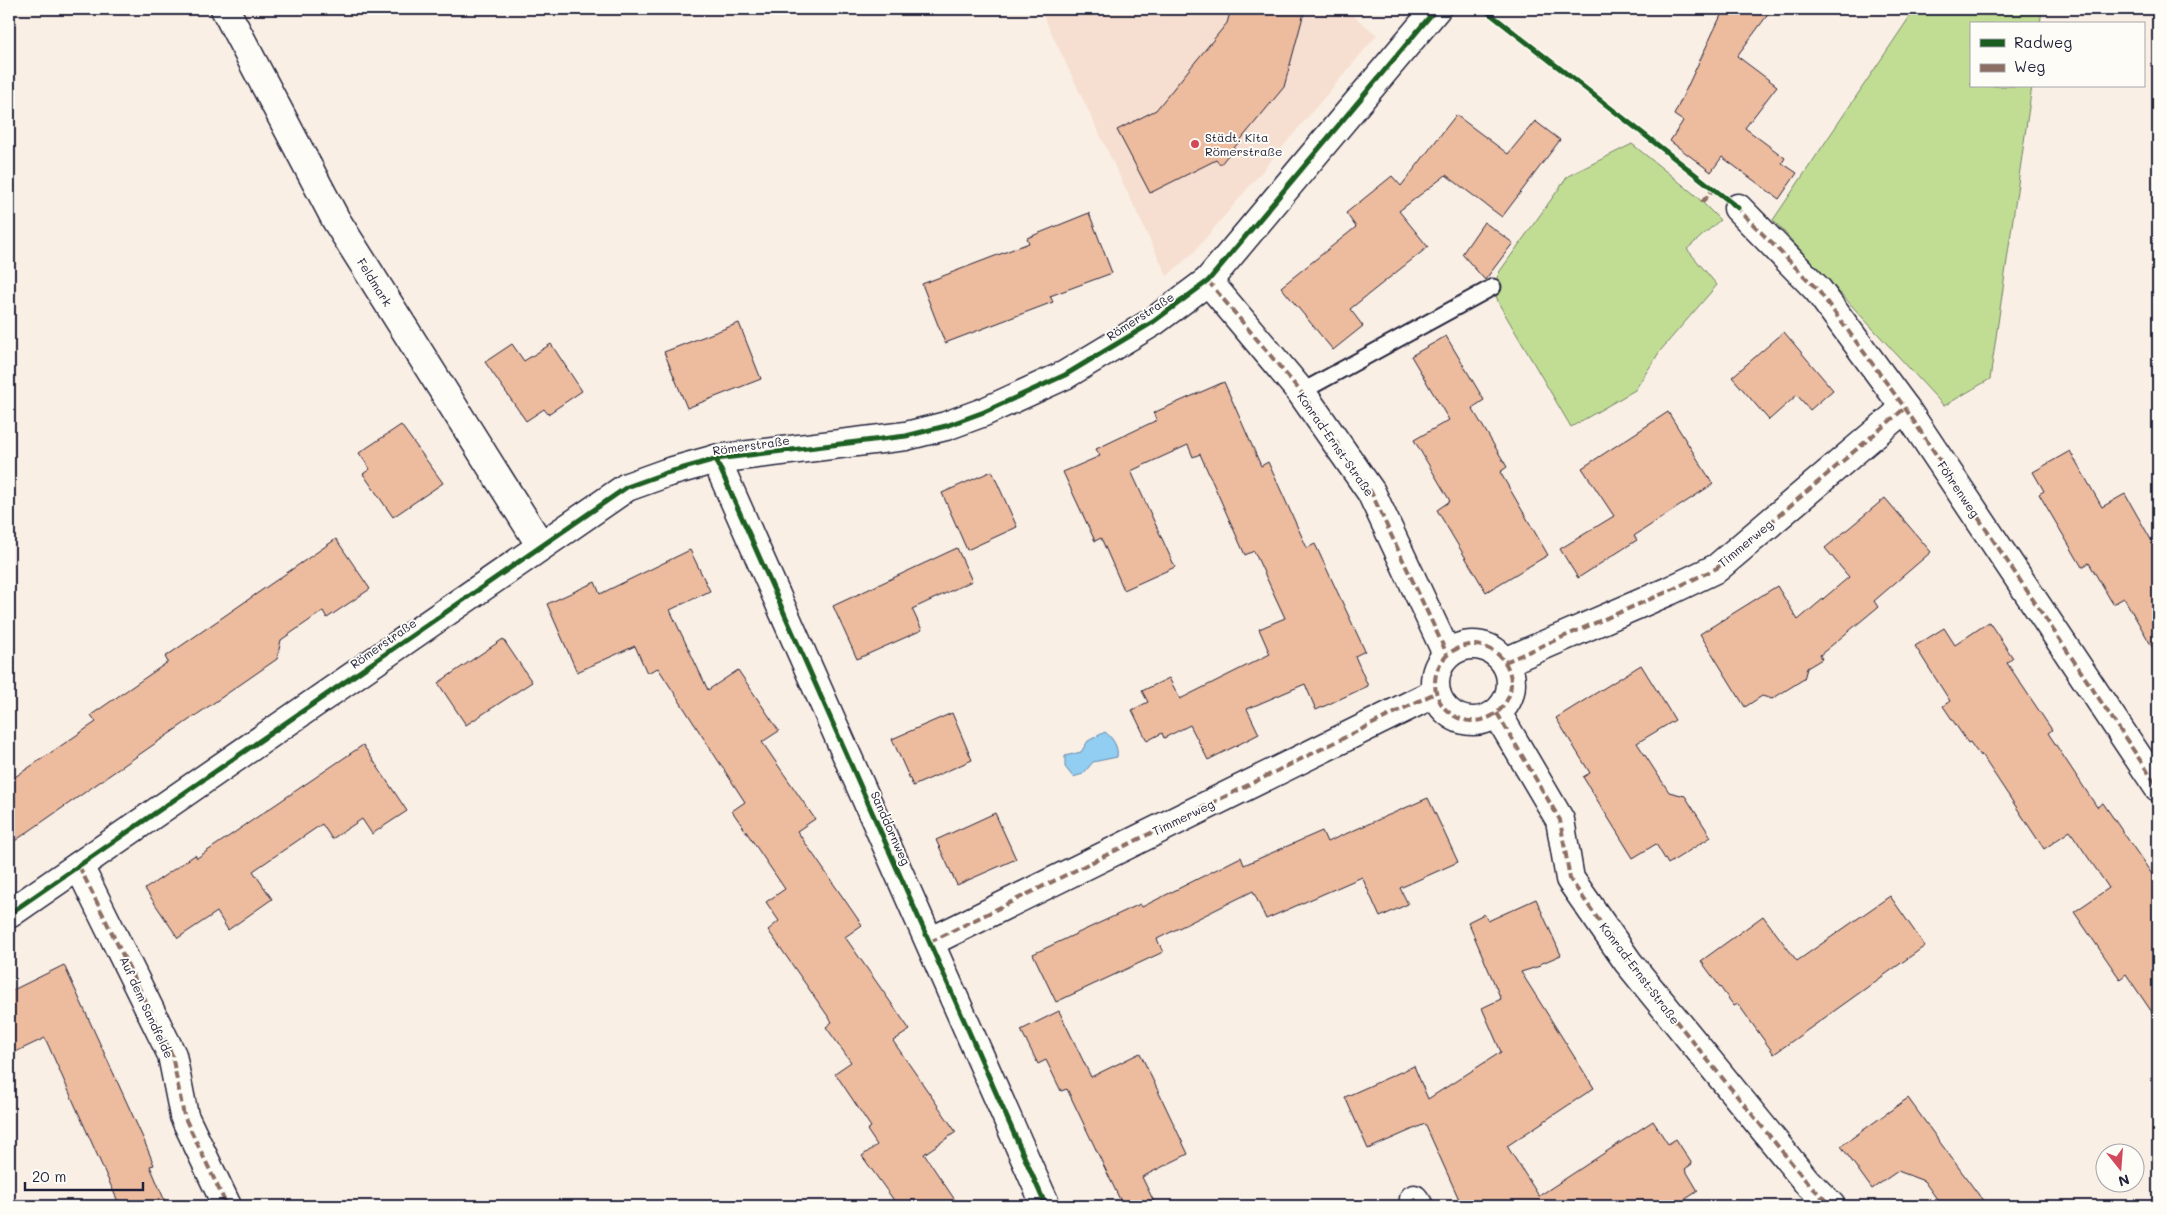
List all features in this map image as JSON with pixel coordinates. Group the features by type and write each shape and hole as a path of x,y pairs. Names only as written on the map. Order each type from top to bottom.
{"street":[{"name":"Feldmark","path":"225,9 336,220 541,546"},
{"name":"Römerstraße","path":"9,914 627,487 666,473 716,459 906,436 977,415 1065,375 1153,322 1208,281 1436,9"},
{"name":"Föhrenweg","path":"1738,208 1818,290 1905,408 2158,787"},
{"name":"Konrad-Ernst-Straße","path":"1208,281 1301,392 1371,492 1447,654"},
{"name":"Timmerweg","path":"1505,662 1669,591 1717,568 1905,408"},
{"name":"Sanddornweg","path":"716,459 1046,1206"},
{"path":"1471,644 1484,646 1496,652 1505,662 1511,683 1507,699 1497,713 1486,719 1473,722 1460,719 1449,713 1440,704 1435,693 1436,672 1447,654 1458,647 1471,644"},
{"name":"Timmerweg","path":"930,942 1435,693"},
{"name":"Konrad-Ernst-Straße","path":"1497,713 1560,820 1570,879 1628,962 1807,1182 1831,1206"},
{"name":"Auf dem Sandfelde","path":"79,866 172,1055 184,1116 227,1206"}],"lane":[{"path":"1301,392 1494,287"}],"shaded area":[{"name":"Städt. Kita Römerstraße","path":"1040,9 1345,9 1377,35 1194,252 1167,276"}],"green space":[{"path":"1915,9 2042,9 2040,22 1970,22 1970,88 2032,88 1990,379 1944,406 1773,220"},
{"path":"1632,144 1694,194 1720,220 1687,249 1717,285 1660,351 1635,390 1571,427 1499,304 1493,287 1500,271 1568,176"}],"water":[{"path":"1105,732 1114,743 1117,757 1093,762 1083,774 1073,777 1065,767 1065,756 1081,752 1088,741"}],"building":[{"path":"1231,9 1305,9 1284,87 1220,165 1216,160 1150,193 1117,130 1156,110 1227,23"},
{"path":"1724,9 1772,9 1737,56 1777,86 1745,128 1785,158 1782,163 1797,173 1779,199 1722,157 1711,172 1670,141 1683,121 1674,115"},
{"path":"1456,115 1508,154 1535,121 1560,140 1502,217 1446,175 1399,211 1428,247 1350,309 1363,326 1333,350 1281,287 1356,227 1346,213 1392,176 1401,186"},
{"path":"1089,213 1112,273 1050,296 1053,302 945,343 922,284 1029,243 1027,238"},
{"path":"1484,222 1513,243 1485,280 1462,254"},
{"path":"739,323 761,379 687,408 664,352"},
{"path":"1784,332 1833,390 1810,410 1797,395 1769,420 1732,377"},
{"path":"1446,336 1484,400 1472,408 1507,467 1500,472 1548,555 1486,592 1437,510 1450,501 1414,440 1449,420 1411,356"},
{"path":"512,344 524,361 551,344 582,391 548,414 544,409 526,421 485,362"},
{"path":"1224,382 1261,466 1268,462 1307,548 1315,544 1365,651 1355,656 1368,686 1316,710 1305,684 1247,709 1259,734 1208,760 1190,725 1164,738 1162,733 1147,741 1132,710 1148,702 1142,691 1169,678 1180,699 1270,654 1259,629 1285,618 1254,551 1245,555 1200,454 1193,457 1188,445 1131,471 1175,567 1124,590 1101,538 1095,541 1063,472 1100,456 1096,449 1157,420 1153,413"},
{"path":"1668,412 1713,484 1634,536 1637,540 1578,578 1560,549 1614,516 1582,468"},
{"path":"401,425 443,483 393,517 363,474 370,469 359,453"},
{"path":"2070,451 2102,507 2125,494 2158,552 2158,657 2124,598 2113,604 2089,563 2082,567 2039,494 2044,491 2033,472"},
{"path":"992,471 1017,527 967,550 942,493"},
{"path":"1885,498 1931,552 1874,601 1878,607 1820,655 1822,659 1807,668 1804,679 1772,699 1762,696 1745,707 1700,634 1777,586 1798,620 1849,577 1825,548"},
{"path":"336,539 370,589 327,618 323,611 281,640 277,659 9,845 9,781 96,722 91,715 168,662 165,657"},
{"path":"957,548 972,581 912,609 922,630 857,659 833,606"},
{"path":"690,550 710,591 670,610 708,690 738,670 779,731 762,742 815,819 797,831 862,925 845,937 910,1030 893,1041 956,1132 924,1154 959,1206 898,1206 862,1156 877,1145 867,1130 871,1127 835,1073 851,1062 826,1027 832,1022 768,930 779,921 766,902 785,889 732,811 745,802 658,668 647,673 635,646 577,672 547,604 595,582 600,594"},
{"path":"1989,622 2013,658 2007,663 2052,730 2048,733 2097,807 2103,803 2158,883 2158,1021 2126,974 2120,979 2074,912 2109,888 2070,831 2044,849 1981,754 1980,756 1970,742 1968,743 1943,706 1950,701 1915,646 1944,628 1955,645"},
{"path":"503,639 532,682 466,725 438,683"},
{"path":"1641,665 1675,720 1637,743 1669,792 1685,796 1711,837 1668,864 1656,844 1633,858 1583,777 1590,773 1556,718"},
{"path":"952,713 972,760 913,786 892,739"},
{"path":"363,745 407,811 372,834 362,819 332,839 322,824 253,871 272,899 228,930 217,912 178,938 145,889 195,855 197,858"},
{"path":"1428,798 1458,862 1400,888 1408,904 1380,917 1362,877 1266,919 1253,891 1157,939 1163,952 1056,1002 1033,954 1140,904 1142,907 1241,857 1244,865 1322,831 1327,842"},
{"path":"995,813 1016,859 957,885 936,840"},
{"path":"1890,896 1925,946 1774,1054 1738,1004 1734,1006 1701,961 1763,916 1797,961"},
{"path":"1536,899 1561,955 1540,964 1540,966 1521,972 1594,1088 1507,1146 1539,1196 1653,1121 1668,1144 1676,1139 1692,1164 1685,1169 1698,1191 1675,1206 1462,1206 1425,1124 1368,1149 1345,1097 1414,1066 1428,1099 1501,1052 1482,1008 1501,999 1468,922 1484,914 1488,921"},
{"path":"64,965 143,1138 154,1165 150,1166 167,1206 120,1206 45,1038 9,1055 9,992"},
{"path":"1059,1011 1091,1077 1140,1053 1188,1154 1142,1177 1156,1206 1123,1206 1067,1089 1061,1091 1046,1060 1038,1064 1021,1030"},
{"path":"1908,1098 1987,1206 1942,1206 1924,1181 1898,1171 1872,1189 1841,1146"}],"marked path":[{"path":"1702,202 1714,189"},
{"path":"1735,206 1818,290 1905,408 2158,787"},
{"path":"1208,281 1301,392 1371,492 1447,654"},
{"path":"1505,662 1669,591 1717,568 1905,408"},
{"path":"1466,645 1480,645 1494,651 1505,662 1509,668 1511,683 1509,698 1500,710 1488,719 1466,721 1452,715 1441,704 1435,690 1435,676 1441,662 1452,651 1466,645"},
{"path":"930,942 1435,693"},
{"path":"1497,713 1560,820 1570,879 1628,962 1807,1182 1831,1206"},
{"path":"79,866 172,1055 184,1116 227,1206"},
{"path":"1414,1199 1419,1206"}],"cycle path":[{"path":"9,914 627,487 666,473 716,459 906,436 946,426 984,412 1065,375 1153,322 1208,281 1436,9"},
{"path":"1484,9 1738,208"},
{"path":"716,459 1046,1206"}],"place":[{"name":"Städt. Kita Römerstraße","path":"1195,144"}]}
